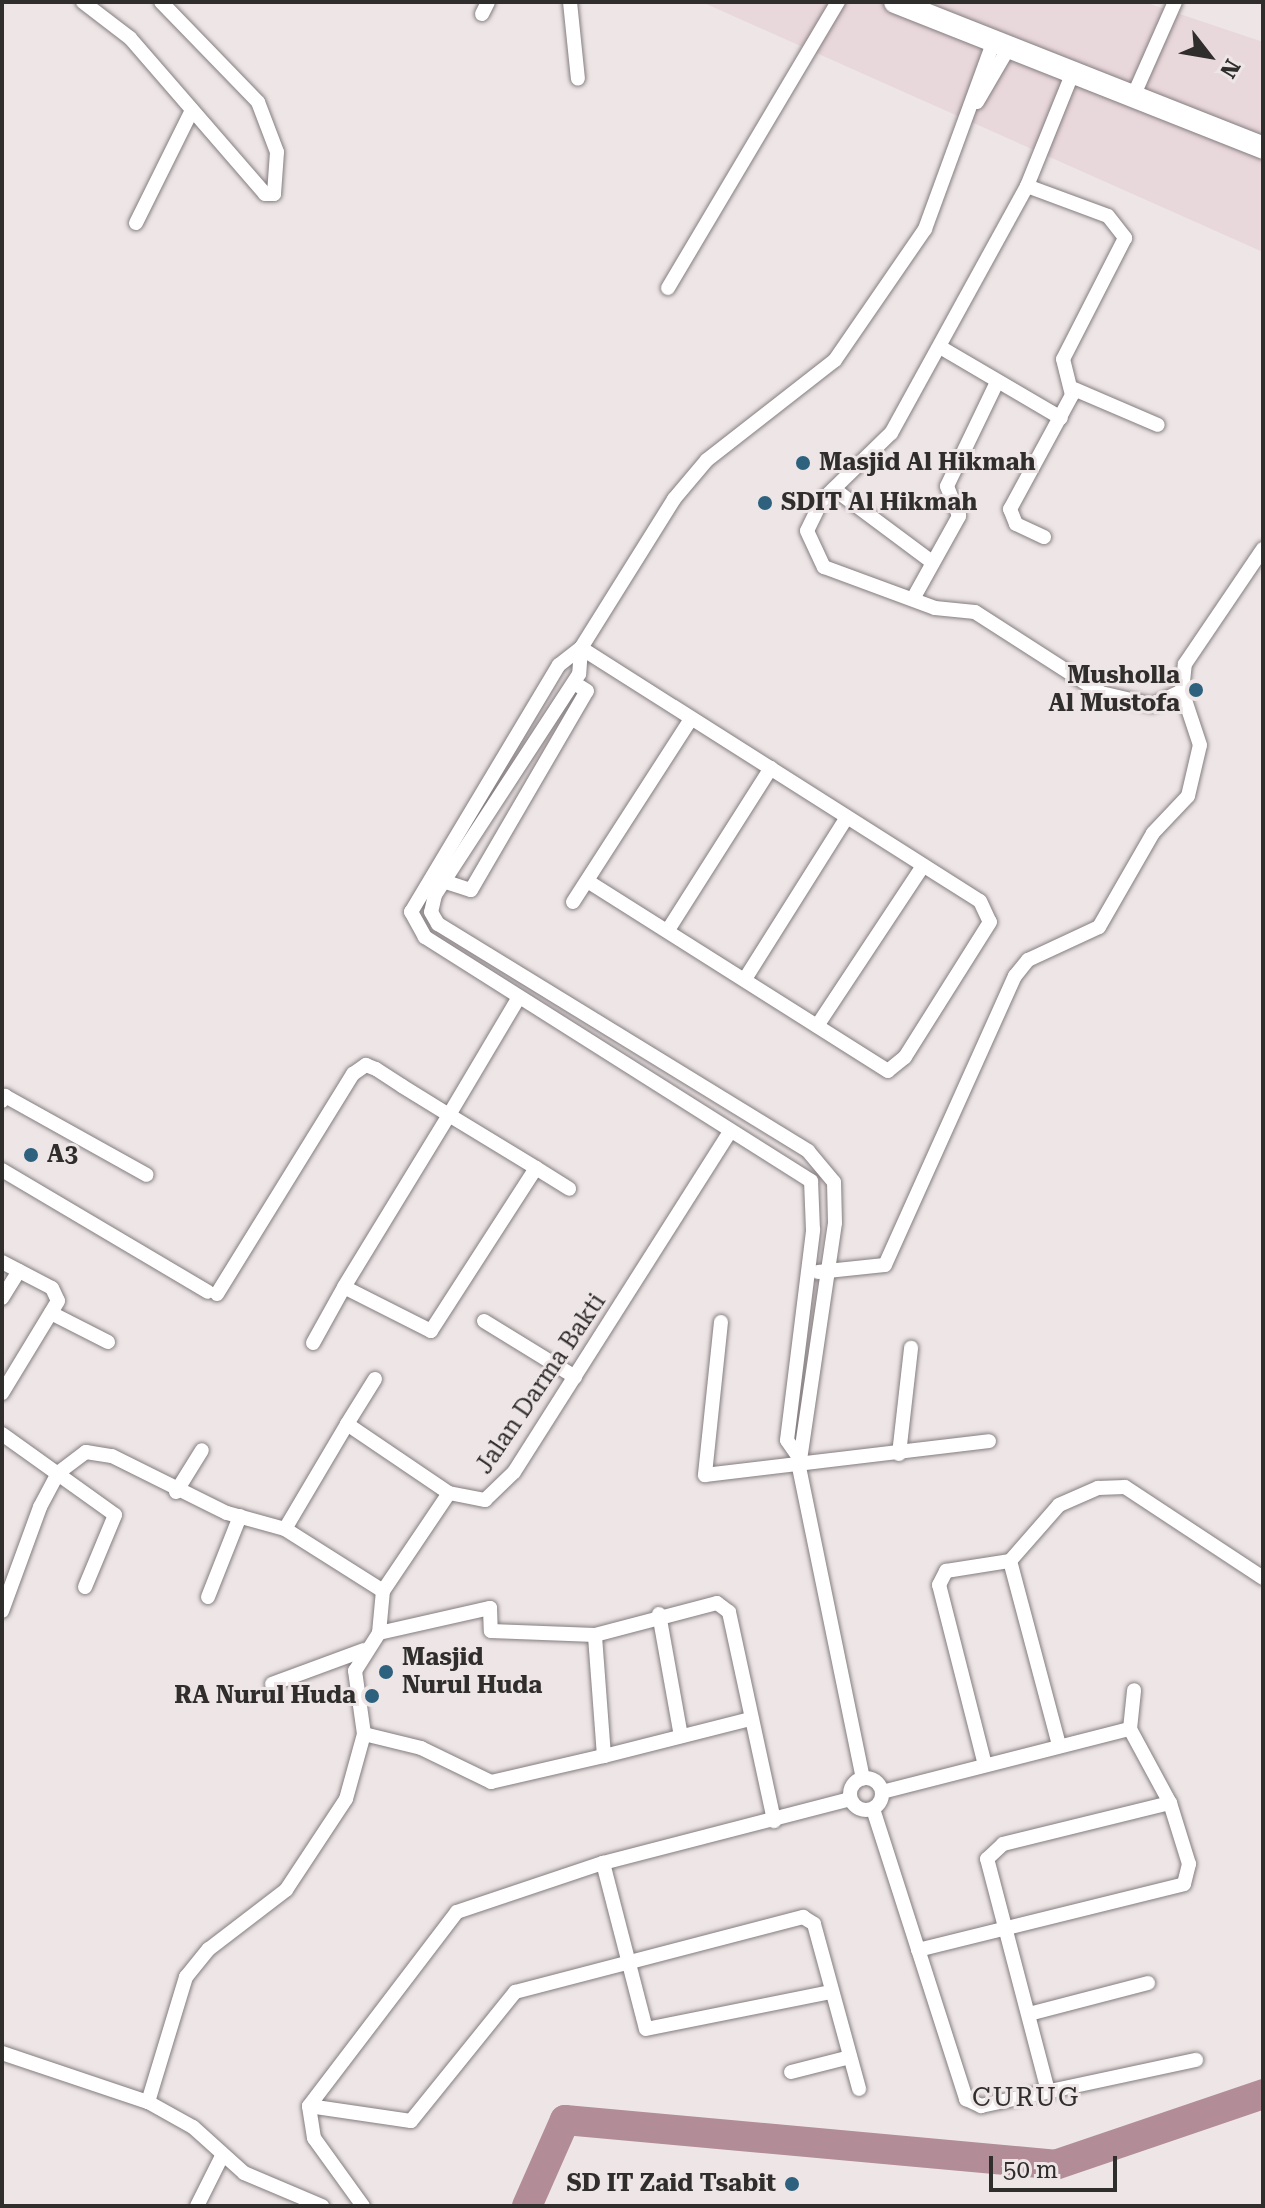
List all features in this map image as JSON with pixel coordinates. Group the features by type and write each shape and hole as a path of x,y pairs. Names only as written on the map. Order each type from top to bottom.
{"main road":[{"path":"895,2 1000,46 1073,72 1132,99 1263,148"}],"street":[{"path":"83,2 137,45 265,194 276,192 277,152 258,102 161,2"},
{"path":"570,2 578,79"},
{"path":"668,288 838,2"},
{"path":"1132,99 1175,2"},
{"path":"882,1792 863,1779 799,1462 787,1440 816,1192 811,1181 518,999 425,937 411,912 559,665 581,648 674,499 707,460 835,360 925,229 1000,46"},
{"path":"1073,72 1027,186 891,433 834,489 807,523 811,551 824,567 914,597 975,612 1101,693 1152,705 1182,691"},
{"path":"136,223 192,110"},
{"path":"1027,186 1123,228 1123,253 1063,359 1074,389 1010,509 1016,524 1044,537"},
{"path":"940,347 1061,418"},
{"path":"914,597 961,508 947,486 997,382"},
{"path":"1074,389 1158,425"},
{"path":"834,489 932,562"},
{"path":"805,1270 824,1273 885,1265 1015,976 1028,960 1099,927 1153,833 1188,796 1197,775 1200,729 1182,691 1185,664 1263,549"},
{"path":"581,648 574,683 431,905 438,924 633,1038 824,1164 836,1199 824,1273 807,1441 799,1462"},
{"path":"581,648 987,907 990,922 905,1057 884,1071 588,881"},
{"path":"446,882 471,890 587,691 574,683"},
{"path":"573,902 691,719"},
{"path":"668,930 771,768"},
{"path":"745,979 847,817"},
{"path":"817,1026 923,866"},
{"path":"313,1343 518,999"},
{"path":"618,1062 633,1038"},
{"path":"2,1170 212,1293 360,1069 376,1069 569,1189"},
{"path":"2,1101 5,1096 147,1175"},
{"name":"Jalan Darma Bakti","path":"449,1493 485,1500 505,1484 730,1131"},
{"path":"344,1287 431,1331 536,1168"},
{"path":"2,1262 57,1293 51,1313 2,1393"},
{"path":"2,1298 19,1271"},
{"path":"51,1313 108,1342"},
{"path":"484,1321 575,1377"},
{"path":"721,1322 705,1475 989,1441"},
{"path":"899,1454 911,1348"},
{"path":"285,1529 375,1379"},
{"path":"347,1424 449,1493 383,1591 379,1633"},
{"path":"2,1434 115,1515 85,1587"},
{"path":"176,1492 202,1450"},
{"path":"2,1611 23,1566 17,1554 58,1473 86,1452 112,1456 176,1492 285,1529 383,1591"},
{"path":"985,1765 939,1585 946,1571 1010,1561 1059,1505 1098,1488 1125,1487 1263,1578"},
{"path":"208,1597 240,1516"},
{"path":"1010,1561 1059,1745"},
{"path":"148,2102 186,1977 307,1865 346,1799 364,1734 355,1671 364,1650 379,1633 490,1608 491,1631 595,1635 659,1614 711,1603 726,1608 774,1821"},
{"path":"659,1614 681,1736"},
{"path":"595,1635 604,1756"},
{"path":"272,1684 364,1650"},
{"path":"918,1950 1006,1933 1184,1884 1189,1864 1170,1803 1130,1729 1134,1690"},
{"path":"364,1734 421,1748 491,1782 750,1719"},
{"path":"1130,1729 882,1792 873,1809 966,2099 981,2106 1196,2060"},
{"path":"363,2206 314,2138 309,2106 457,1912 603,1863 850,1799 863,1779"},
{"path":"850,1799 859,1809 873,1809"},
{"path":"1048,2091 987,1859 993,1849 1170,1803"},
{"path":"603,1863 642,2025 652,2032 831,1992"},
{"path":"309,2106 411,2121 427,2110 508,1996 624,1960 807,1918 859,2089"},
{"path":"1029,2014 1148,1983"},
{"path":"2,2053 148,2102 193,2127 222,2156 322,2206"},
{"path":"791,2072 850,2057"},
{"path":"197,2206 222,2156"}],"shaded area":[{"path":"702,2 1144,2 1263,42 1263,252"}],"waterway":[{"path":"527,2206 565,2120 1055,2165 1263,2094"}],"place":[{"name":"Masjid Al Hikmah","path":"803,463"},
{"name":"SDIT Al Hikmah","path":"765,503"},
{"name":"Musholla Al Mustofa","path":"1196,690"},
{"name":"A3","path":"31,1155"},
{"name":"Masjid Nurul Huda","path":"386,1672"},
{"name":"RA Nurul Huda","path":"372,1696"},
{"name":"SD IT Zaid Tsabit","path":"792,2184"}],"district":[{"name":"CURUG","path":"1026,2098"}]}
